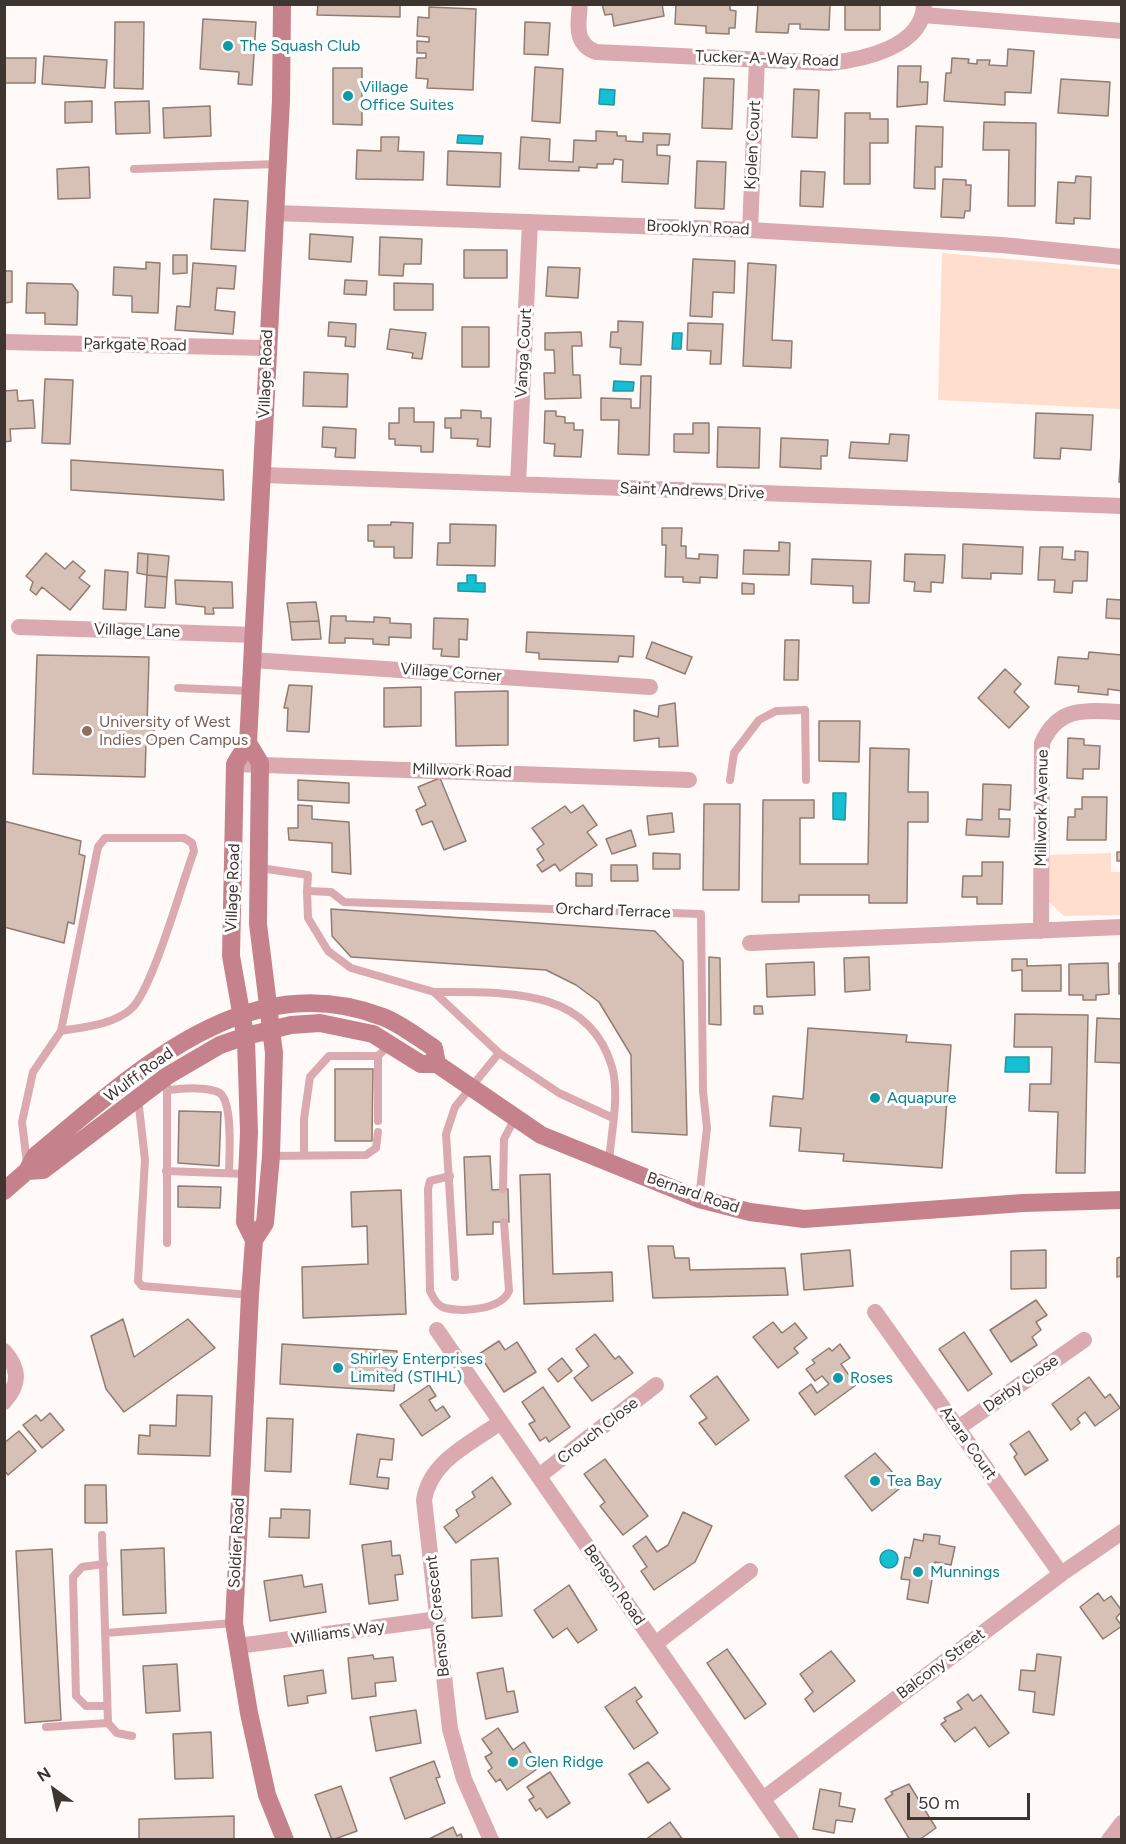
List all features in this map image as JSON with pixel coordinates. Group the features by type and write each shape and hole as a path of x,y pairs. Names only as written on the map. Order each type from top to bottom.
{"main road":[{"name":"Village Road","path":"246,1036 231,956 235,764 248,743 255,635 266,348 275,213 282,4"},
{"path":"248,743 260,763"},
{"name":"Village Road","path":"260,763 258,924 273,1029"},
{"name":"Bernard Road","path":"269,1006 318,1002 352,1008 384,1018 434,1048 437,1064"},
{"name":"Wulff Road","path":"4,1191 27,1171 35,1156 151,1064 188,1040 241,1014 269,1006"},
{"name":"Bernard Road","path":"273,1029 320,1023 373,1034 384,1049 421,1064 437,1064 541,1135 699,1198 750,1212 804,1219 1023,1203 1122,1200"},
{"name":"Wulff Road","path":"27,1171 44,1170 138,1098 167,1083 220,1046 273,1029"},
{"name":"Soldier Road","path":"273,1029 271,1156 265,1223 254,1240 234,1623 267,1794 285,1839"},
{"name":"Soldier Road","path":"246,1036 249,1132 245,1222 254,1240"}],"street":[{"name":"Tucker-A-Way Road","path":"580,4 579,38 584,46 596,52 829,63 861,59 899,43 915,29 924,10 1122,32"},
{"name":"Kjolen Court","path":"750,230 757,60"},
{"name":"Brooklyn Road","path":"275,213 750,230 1002,244 1122,257"},
{"name":"Vanga Court","path":"518,484 530,222"},
{"name":"Parkgate Road","path":"4,342 266,348"},
{"name":"Saint Andrews Drive","path":"262,475 1122,506"},
{"name":"Village Lane","path":"19,627 255,635"},
{"name":"Village Corner","path":"252,660 650,687"},
{"name":"Millwork Avenue","path":"1041,931 1042,743 1056,721 1067,714 1087,711 1122,712"},
{"name":"Millwork Road","path":"235,764 260,763 689,780"},
{"path":"750,943 1122,927"},
{"name":"Azara Court","path":"875,1312 1061,1574"},
{"name":"Benson Road","path":"437,1330 791,1839"},
{"name":"Derby Close","path":"958,1428 1084,1340"},
{"path":"4,1351 14,1362 17,1373 15,1387 4,1402"},
{"name":"Crouch Close","path":"539,1476 656,1385"},
{"name":"Benson Crescent","path":"490,1839 456,1755 450,1729 424,1500 426,1488 439,1467 501,1422"},
{"name":"Balcony Street","path":"763,1799 1061,1574 1122,1532"},
{"path":"655,1644 750,1571"},
{"name":"Williams Way","path":"238,1646 438,1619"},
{"path":"1109,1839 1122,1823"}],"lane":[{"path":"134,169 277,164"},
{"path":"178,687 250,692"},
{"path":"730,780 734,753 759,720 776,711 805,710 806,780"},
{"path":"27,1171 22,1122 33,1072 61,1031 100,843 105,838 184,838 192,843 194,851 146,987 141,995 130,1010 100,1024 61,1031"},
{"path":"260,868 308,875 308,918 328,951 351,968 434,992 521,994 559,1005 585,1021 603,1046 612,1068 613,1118 609,1162"},
{"name":"Orchard Terrace","path":"307,891 331,892 344,902 701,914 703,1091 707,1128 699,1198"},
{"path":"434,992 499,1053 559,1093 613,1118"},
{"path":"304,1155 304,1119 310,1077 329,1056 384,1049 378,1121"},
{"path":"455,1277 446,1134 455,1107 499,1053"},
{"path":"167,1243 167,1083 218,1092 223,1096 229,1112 229,1173"},
{"path":"138,1098 145,1160 138,1281 142,1286 250,1295"},
{"path":"503,1189 504,1139 515,1118"},
{"path":"271,1156 366,1155 376,1148 378,1132"},
{"path":"166,1172 247,1174"},
{"path":"450,1176 430,1181 428,1189 430,1291 438,1304 445,1308 491,1307 506,1298 509,1291 504,1222"},
{"path":"102,1535 108,1723 117,1733 132,1736"},
{"path":"104,1564 82,1567 73,1577 76,1696 86,1706 108,1706"},
{"path":"106,1633 234,1623"},
{"path":"46,1726 108,1723"}],"shaded area":[{"path":"942,253 1121,269 1121,409 938,400"},
{"path":"1111,853 1111,872 1121,872 1121,915 1064,916 1048,901 1047,855"}],"water":[{"path":"600,89 615,90 614,105 599,104"},
{"path":"458,135 483,136 482,144 457,143"},
{"path":"673,333 682,333 681,349 672,349"},
{"path":"614,381 634,382 633,391 613,391"},
{"path":"467,575 476,575 476,583 485,583 485,592 458,591 458,583 467,583"},
{"path":"833,793 846,793 845,820 833,819"},
{"path":"1006,1057 1029,1057 1029,1072 1005,1072"},
{"path":"889,1550 895,1553 898,1559 895,1565 889,1568 883,1565 880,1559 883,1553"}],"building":[{"path":"318,4 400,4 400,17 317,15"},
{"path":"602,4 662,4 664,16 614,26 612,14 605,15"},
{"path":"676,4 730,4 730,10 736,11 735,28 729,28 729,34 706,33 706,26 675,24"},
{"path":"758,4 830,4 829,30 800,29 800,24 789,24 788,33 756,32"},
{"path":"845,4 880,4 880,30 845,30"},
{"path":"429,7 476,9 473,90 427,88 428,79 416,78 417,58 426,58 426,53 417,53 417,41 429,42 429,37 417,36 418,17 429,18"},
{"name":"The Squash Club","path":"203,19 256,22 252,85 238,84 239,72 200,69"},
{"path":"115,22 144,22 143,89 114,88"},
{"path":"525,22 550,23 548,55 524,54"},
{"path":"1008,49 1034,51 1031,93 1005,92 1005,105 944,101 946,73 951,73 952,58 969,59 968,63 977,64 977,60 990,60 989,65 1007,66"},
{"path":"44,56 107,60 105,88 42,84"},
{"path":"4,58 36,58 35,83 4,83"},
{"path":"898,66 921,66 920,82 928,82 927,104 897,107"},
{"path":"535,67 563,69 560,123 532,121"},
{"name":"Village Office Suites","path":"333,68 362,68 362,125 333,124"},
{"path":"704,78 734,79 732,129 702,128"},
{"path":"1061,79 1110,82 1108,116 1058,113"},
{"path":"794,89 819,90 817,138 792,137"},
{"path":"92,101 92,122 65,123 65,102"},
{"path":"149,101 150,133 116,134 115,102"},
{"path":"210,106 211,136 164,138 163,108"},
{"path":"845,113 870,113 870,119 888,119 888,143 870,143 870,184 844,184"},
{"path":"984,122 1036,123 1035,206 1008,206 1009,150 983,150"},
{"path":"916,126 943,127 942,167 935,167 935,189 914,188"},
{"path":"596,131 617,132 617,136 626,136 626,141 643,142 643,133 670,134 669,145 657,145 657,155 670,156 668,184 622,182 623,160 614,159 613,164 597,164 597,168 579,167 579,171 519,169 521,137 550,139 549,161 573,162 574,140 596,141"},
{"path":"381,137 399,137 398,151 424,152 423,180 356,179 357,150 381,151"},
{"path":"448,151 501,153 500,187 447,185"},
{"path":"697,161 726,162 724,209 695,208"},
{"path":"89,167 90,198 58,199 57,169"},
{"path":"801,171 825,172 823,207 800,206"},
{"path":"1076,176 1091,177 1090,219 1074,218 1074,224 1056,223 1058,182 1075,183"},
{"path":"943,179 966,180 966,185 971,185 970,211 965,211 964,218 941,217"},
{"path":"214,199 248,201 245,251 211,249"},
{"path":"310,234 353,237 351,262 309,259"},
{"path":"380,237 422,239 421,264 404,264 403,276 379,275"},
{"path":"464,250 507,250 507,278 464,278"},
{"path":"173,255 187,255 187,273 173,274"},
{"path":"693,259 735,261 734,293 713,292 712,317 690,316"},
{"path":"146,262 160,263 158,313 132,312 132,296 113,295 114,267 146,269"},
{"path":"193,263 236,266 234,289 217,288 215,310 235,312 233,334 175,330 177,306 190,307"},
{"path":"748,263 776,265 772,340 792,341 791,368 743,366"},
{"path":"548,267 580,268 578,298 546,296"},
{"path":"4,271 12,271 12,302 4,303"},
{"path":"345,280 367,281 366,295 344,294"},
{"path":"27,283 72,284 78,292 77,325 45,324 45,313 26,313"},
{"path":"394,283 433,284 433,310 394,310"},
{"path":"618,321 643,322 641,365 620,364 621,348 610,347 611,332 618,332"},
{"path":"329,322 356,324 355,347 345,346 346,337 328,336"},
{"path":"688,323 723,324 721,364 710,364 711,351 687,350"},
{"path":"462,327 489,327 489,367 462,367"},
{"path":"390,329 426,333 422,359 412,358 413,353 387,349"},
{"path":"581,332 582,346 572,346 573,375 580,375 581,398 545,399 544,373 555,373 554,350 545,350 545,333"},
{"path":"304,372 348,374 347,407 303,406"},
{"path":"641,376 651,376 649,455 618,454 619,420 601,420 601,398 631,399 631,408 640,408"},
{"path":"45,379 73,380 70,444 42,443"},
{"path":"17,390 18,401 33,400 35,428 10,429 11,441 4,442 4,391"},
{"path":"399,408 414,408 414,422 434,422 433,452 421,452 421,446 395,445 395,439 389,439 389,423 399,423"},
{"path":"461,410 481,411 481,418 491,418 490,447 477,446 478,439 451,438 451,428 445,428 445,418 461,418"},
{"path":"545,411 556,411 556,416 565,417 565,423 574,423 574,430 583,430 581,457 554,456 555,444 544,443"},
{"path":"1036,413 1093,415 1091,450 1061,448 1060,459 1034,458"},
{"path":"693,423 709,423 709,453 674,452 674,434 693,434"},
{"path":"323,427 356,429 355,458 335,457 336,448 322,447"},
{"path":"718,427 760,428 759,468 717,467"},
{"path":"890,434 909,435 907,461 849,458 851,442 889,444"},
{"path":"1122,437 1122,483 1119,482"},
{"path":"781,438 828,440 827,456 821,456 821,469 780,467"},
{"path":"71,460 223,470 224,500 71,490"},
{"path":"391,522 413,523 412,558 394,558 394,547 374,547 374,541 368,541 368,525 391,525"},
{"path":"450,524 496,525 495,566 437,565 438,543 450,543"},
{"path":"662,528 682,528 681,546 686,546 686,558 699,559 699,554 718,555 717,578 700,577 700,583 683,582 683,577 665,577 666,545 662,545"},
{"path":"779,542 790,543 789,575 743,574 744,550 779,551"},
{"path":"963,544 1023,547 1022,574 991,573 991,579 962,578"},
{"path":"1040,547 1063,547 1062,559 1075,560 1075,551 1088,552 1087,581 1073,581 1072,593 1054,592 1055,580 1038,580"},
{"path":"46,553 65,569 73,561 85,571 79,578 90,586 70,610 42,587 36,595 30,590 33,582 26,576"},
{"path":"138,553 148,554 147,575 137,573"},
{"path":"148,554 169,556 167,577 147,575"},
{"path":"905,554 945,555 943,583 931,582 931,592 914,591 915,582 904,581"},
{"path":"812,559 871,561 869,603 853,603 853,586 811,584"},
{"path":"105,570 128,572 126,610 103,609"},
{"path":"147,575 167,577 165,608 145,607"},
{"path":"175,580 232,582 233,608 213,608 214,614 205,614 205,607 176,604"},
{"path":"1122,581 1122,619 1106,618 1107,599 1121,600"},
{"path":"742,583 754,584 754,594 742,594"},
{"path":"316,602 319,621 290,622 287,603"},
{"path":"331,616 346,616 346,621 374,622 374,617 390,618 390,623 411,624 411,638 389,637 389,645 373,644 373,639 345,638 345,643 329,643"},
{"path":"434,618 468,619 467,640 459,639 459,657 441,656 442,649 433,649"},
{"path":"319,621 321,639 292,640 290,622"},
{"path":"527,632 634,636 633,657 619,656 618,662 539,659 539,653 526,652"},
{"path":"785,640 799,640 798,680 784,680"},
{"path":"652,642 692,657 685,674 646,658"},
{"path":"1089,652 1122,655 1122,691 1108,689 1108,695 1078,692 1079,686 1055,684 1058,657 1088,659"},
{"path":"37,655 149,657 147,726 154,726 154,744 146,744 145,777 33,774"},
{"path":"1005,669 1021,684 1014,692 1029,707 1009,728 978,698"},
{"path":"289,685 312,686 309,732 287,731 288,708 284,708"},
{"path":"421,687 421,726 384,727 384,688"},
{"path":"508,691 508,745 456,746 455,692"},
{"path":"675,703 678,746 659,747 659,738 634,741 634,710 658,717 659,706"},
{"path":"819,721 860,721 859,762 819,761"},
{"path":"1068,738 1084,739 1084,745 1100,746 1099,769 1083,769 1083,779 1067,778"},
{"path":"870,748 909,749 908,792 928,792 928,822 908,822 907,903 869,903 869,895 799,895 799,902 762,902 763,800 814,800 814,818 800,818 800,864 868,864"},
{"path":"440,778 466,841 444,850 432,821 422,825 416,810 426,805 418,787"},
{"path":"298,780 349,783 349,803 298,800"},
{"path":"983,784 1011,785 1010,810 999,809 999,819 1010,819 1009,837 966,835 967,819 982,820"},
{"path":"1082,797 1107,797 1106,840 1067,840 1068,817 1075,817 1075,809 1082,809"},
{"path":"704,804 740,804 739,890 703,890"},
{"path":"298,805 312,806 312,819 349,822 351,874 332,872 332,843 289,840 288,828 298,828"},
{"path":"583,805 597,825 587,832 597,845 560,871 555,864 542,872 537,865 544,860 537,849 544,844 532,828 565,806 571,813"},
{"path":"672,813 674,832 649,835 647,816"},
{"path":"4,821 81,841 79,854 85,856 74,924 68,922 64,943 4,927"},
{"path":"631,830 636,846 612,854 606,839"},
{"path":"1117,852 1122,852 1122,861 1117,861"},
{"path":"653,853 680,854 680,869 653,869"},
{"path":"982,862 1003,862 1002,904 977,904 977,897 962,897 963,876 982,876"},
{"path":"611,865 637,865 638,881 611,881"},
{"path":"576,873 592,874 592,886 576,886"},
{"path":"331,909 655,931 683,961 687,1135 632,1132 631,1055 599,1002 576,985 546,970 351,957 332,936"},
{"path":"709,957 720,958 721,1025 709,1024"},
{"path":"869,957 870,990 845,992 844,958"},
{"path":"1012,959 1027,959 1027,966 1061,965 1061,991 1022,991 1022,970 1012,971"},
{"path":"814,962 815,995 767,997 766,964"},
{"path":"1108,963 1109,994 1096,995 1096,1000 1083,1000 1083,995 1069,995 1069,964"},
{"path":"1119,963 1122,963 1122,994 1119,994"},
{"path":"754,1006 762,1006 763,1014 754,1014"},
{"path":"1015,1014 1088,1015 1085,1173 1056,1173 1058,1112 1029,1111 1030,1084 1051,1084 1052,1047 1014,1047"},
{"path":"1097,1018 1122,1019 1122,1063 1095,1062"},
{"name":"Aquapure","path":"808,1028 907,1035 906,1042 951,1045 942,1168 843,1161 844,1154 799,1151 801,1128 770,1126 773,1096 803,1099"},
{"path":"335,1069 373,1069 372,1141 335,1141"},
{"path":"179,1111 221,1112 219,1166 178,1163"},
{"path":"490,1156 492,1190 508,1189 509,1222 493,1222 493,1234 467,1235 464,1157"},
{"path":"550,1174 553,1274 612,1272 613,1301 524,1304 520,1175"},
{"path":"178,1186 221,1187 220,1208 178,1207"},
{"path":"401,1190 406,1314 303,1318 302,1267 368,1264 367,1226 352,1227 351,1192"},
{"path":"1121,1242 1122,1279 1121,1276 1117,1277 1117,1258 1121,1257"},
{"path":"648,1246 673,1246 675,1258 689,1258 690,1270 785,1268 788,1295 653,1298"},
{"path":"850,1250 853,1286 804,1290 801,1254"},
{"path":"1046,1250 1046,1288 1011,1289 1011,1251"},
{"path":"1036,1300 1047,1315 1036,1322 1041,1330 1032,1337 1037,1345 1011,1362 990,1330"},
{"path":"123,1319 134,1357 188,1319 215,1348 124,1412 106,1389 91,1336"},
{"path":"773,1322 782,1333 795,1323 807,1338 794,1348 798,1353 778,1368 753,1337"},
{"path":"964,1332 992,1374 968,1391 939,1349"},
{"path":"595,1334 615,1359 619,1356 633,1373 592,1401 574,1378 589,1366 576,1349"},
{"path":"499,1341 505,1350 517,1342 536,1372 504,1392 479,1354"},
{"name":"Shirley Enterprises Limited (STIHL)","path":"282,1344 397,1351 394,1391 280,1384"},
{"name":"Roses","path":"840,1344 850,1358 841,1364 856,1385 815,1415 799,1393 811,1384 817,1393 829,1384 822,1376 815,1381 806,1369 815,1363 812,1360 829,1348 832,1351"},
{"path":"562,1358 572,1371 558,1382 548,1369"},
{"path":"717,1376 749,1420 716,1445 699,1423 707,1418 690,1396"},
{"path":"1089,1377 1105,1398 1110,1394 1120,1408 1095,1426 1085,1412 1077,1419 1080,1423 1071,1430 1052,1404"},
{"path":"429,1385 436,1396 429,1400 436,1411 443,1406 450,1417 422,1436 400,1405"},
{"path":"543,1387 570,1427 549,1442 546,1437 540,1441 529,1424 535,1421 522,1402"},
{"path":"177,1395 212,1396 210,1456 138,1454 139,1435 150,1436 150,1425 176,1426"},
{"path":"50,1413 64,1430 42,1448 23,1425 36,1415 41,1421"},
{"path":"267,1418 293,1419 291,1472 265,1471"},
{"path":"19,1431 36,1451 8,1475 4,1470 4,1443"},
{"path":"1029,1431 1048,1460 1025,1475 1014,1457 1017,1454 1010,1444"},
{"path":"357,1434 394,1439 392,1460 380,1459 377,1477 389,1478 388,1489 350,1484"},
{"name":"Tea Bay","path":"875,1453 904,1485 872,1511 845,1476"},
{"path":"605,1459 648,1516 623,1535 600,1506 605,1502 584,1474"},
{"path":"492,1477 511,1504 456,1543 444,1527 459,1516 456,1510 475,1497 472,1492"},
{"path":"85,1485 106,1485 107,1523 85,1523"},
{"path":"281,1509 310,1510 309,1538 269,1537 270,1518 281,1518"},
{"path":"683,1512 712,1526 695,1562 654,1590 641,1571 647,1567 633,1546 646,1536 657,1552 668,1545"},
{"name":"Munnings","path":"924,1534 940,1536 939,1544 955,1547 951,1565 935,1562 928,1603 907,1599 910,1580 901,1579 905,1557 910,1558 914,1539 923,1541"},
{"path":"391,1541 392,1556 400,1555 403,1574 395,1575 398,1600 369,1604 362,1545"},
{"path":"164,1548 166,1613 123,1615 121,1550"},
{"path":"52,1549 61,1720 25,1723 16,1551"},
{"path":"498,1558 502,1616 472,1618 471,1560"},
{"path":"302,1575 304,1587 322,1584 326,1612 270,1621 264,1581"},
{"path":"569,1585 597,1630 578,1643 567,1628 553,1638 534,1610"},
{"path":"1098,1593 1104,1601 1111,1596 1122,1611 1116,1618 1122,1626 1103,1639 1080,1607"},
{"path":"727,1649 766,1704 745,1719 707,1663"},
{"path":"831,1651 855,1681 814,1712 805,1699 813,1692 800,1674"},
{"path":"1037,1654 1061,1657 1054,1715 1033,1712 1035,1692 1019,1690 1021,1670 1035,1671"},
{"path":"373,1655 374,1659 393,1657 396,1681 375,1683 376,1696 352,1699 348,1658"},
{"path":"177,1664 180,1711 146,1713 143,1666"},
{"path":"503,1668 507,1692 514,1691 518,1712 486,1719 477,1673"},
{"path":"323,1670 326,1693 307,1696 308,1703 288,1706 284,1676"},
{"path":"635,1687 642,1697 636,1701 658,1733 634,1749 605,1707"},
{"path":"968,1694 973,1701 981,1695 1009,1733 989,1747 975,1727 955,1742 941,1724 946,1721 944,1718 962,1709 957,1702"},
{"path":"416,1710 421,1743 376,1751 370,1717"},
{"name":"Glen Ridge","path":"498,1728 513,1750 524,1742 540,1767 507,1790 500,1779 496,1782 488,1771 492,1768 485,1757 492,1753 482,1739"},
{"path":"211,1732 213,1778 175,1779 173,1734"},
{"path":"434,1761 440,1777 436,1778 445,1803 405,1819 390,1778"},
{"path":"648,1762 670,1789 648,1803 629,1774"},
{"path":"550,1772 570,1803 547,1818 540,1808 536,1811 529,1800 534,1797 527,1787"},
{"path":"909,1784 936,1828 919,1840 910,1840 885,1799 893,1794 891,1792"},
{"path":"341,1786 357,1831 332,1840 315,1795"},
{"path":"820,1789 841,1793 839,1806 855,1809 852,1822 836,1820 834,1833 813,1829"},
{"path":"234,1816 234,1840 139,1840 139,1819"},
{"path":"670,1822 683,1840 645,1840"},
{"path":"453,1827 457,1836 461,1834 463,1840 427,1840"}],"place":[{"name":"The Squash Club","path":"228,46"},
{"name":"Village Office Suites","path":"348,96"},
{"name":"University of West Indies Open Campus","path":"87,731"},
{"name":"Aquapure","path":"875,1098"},
{"name":"Shirley Enterprises Limited (STIHL)","path":"338,1368"},
{"name":"Roses","path":"838,1378"},
{"name":"Tea Bay","path":"875,1481"},
{"name":"Munnings","path":"918,1572"},
{"name":"Glen Ridge","path":"513,1762"}]}
